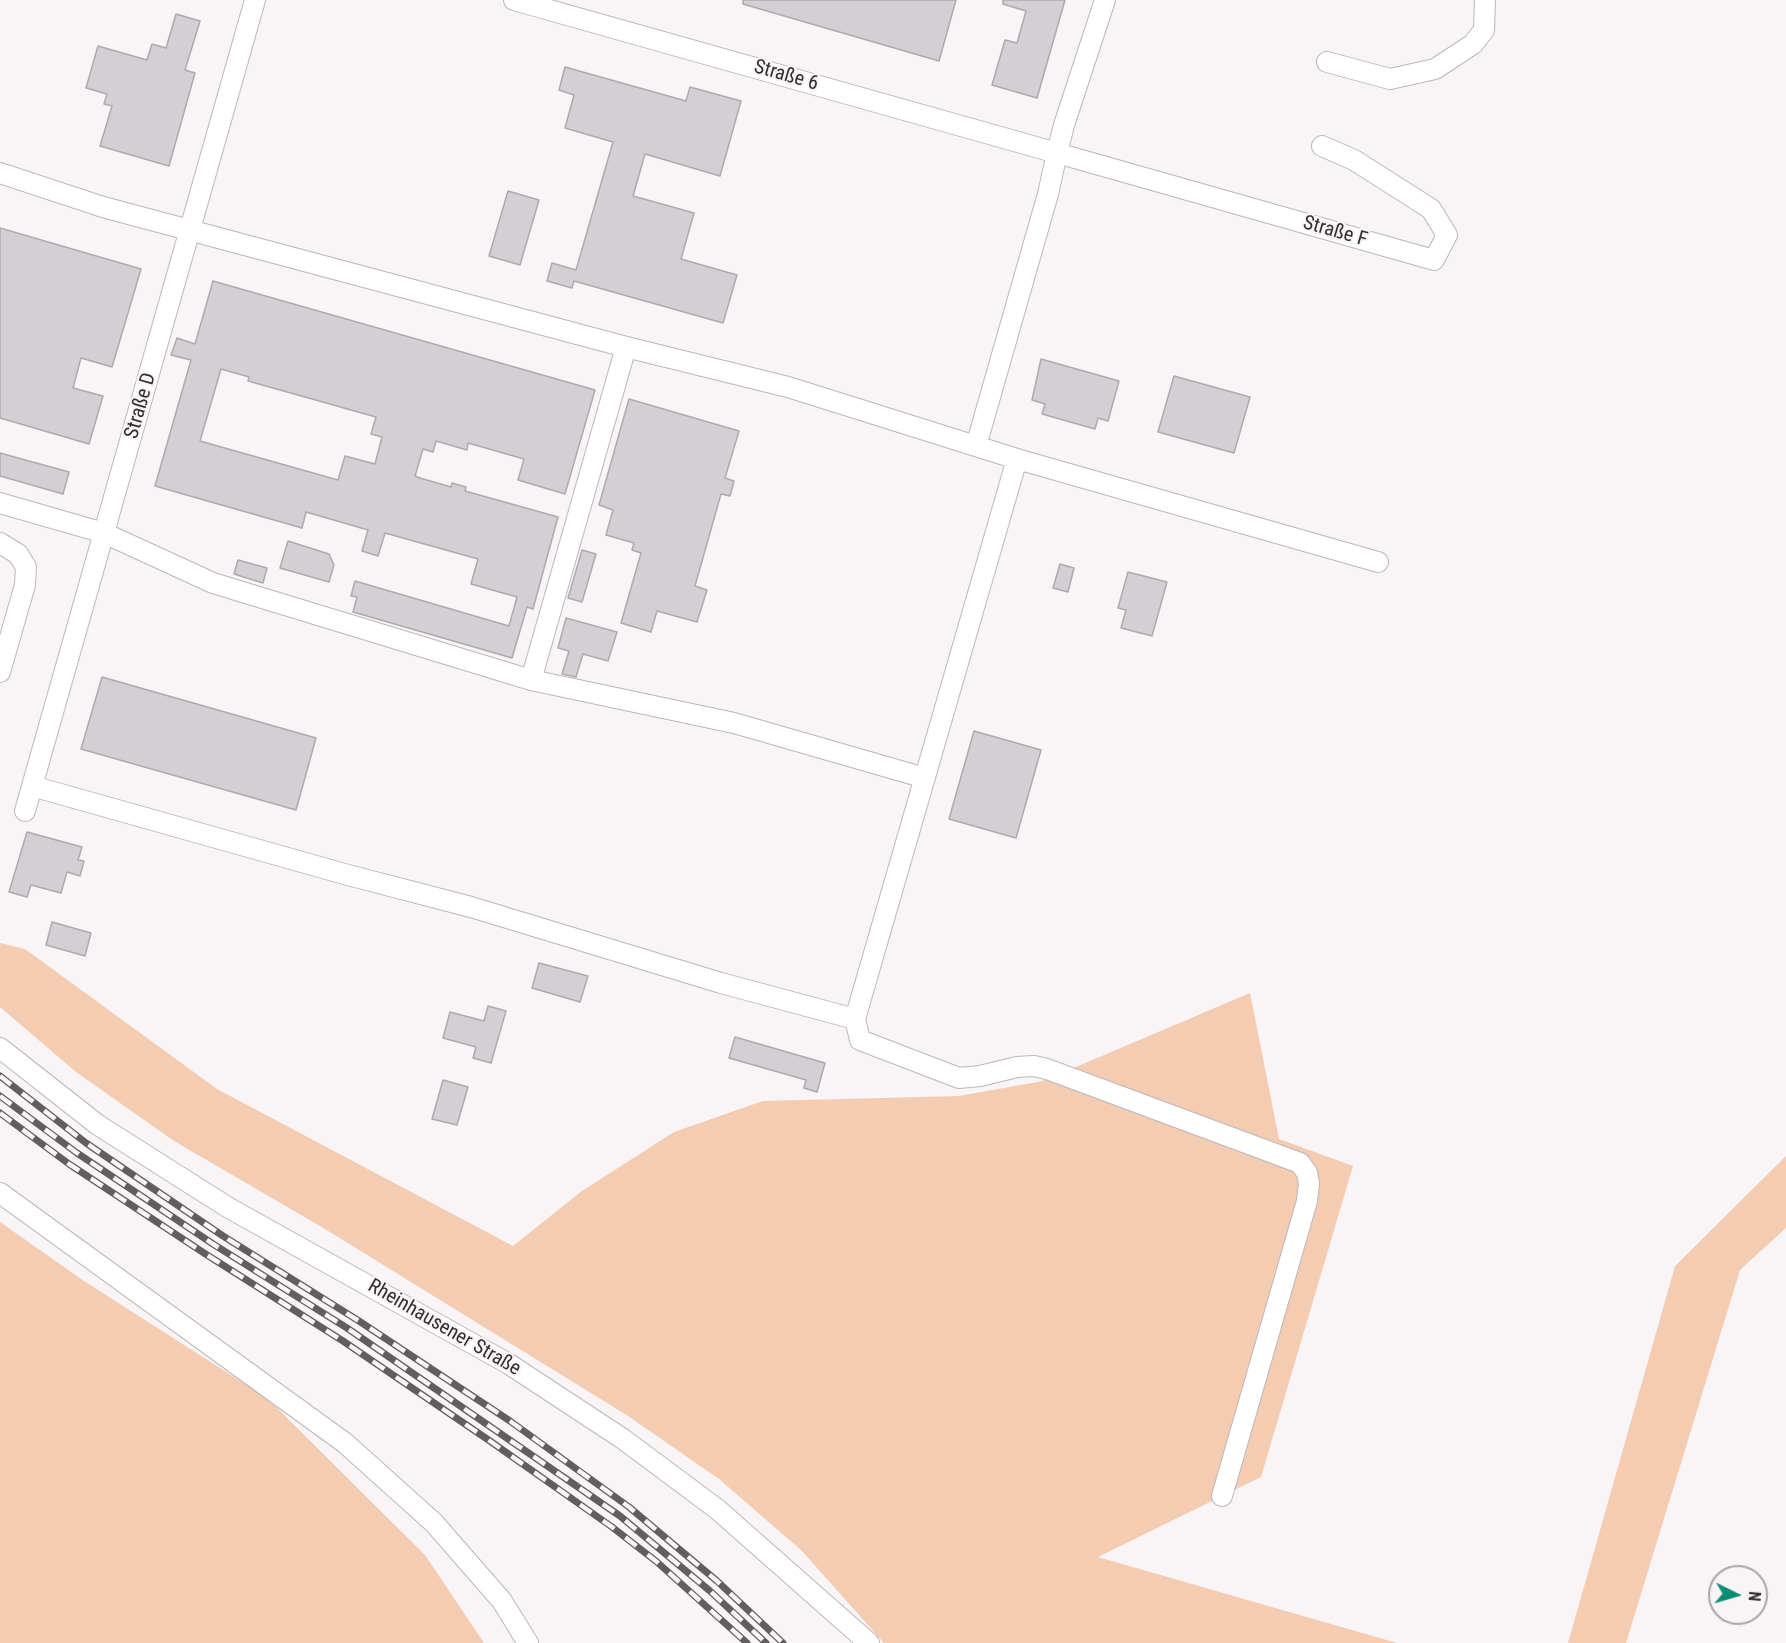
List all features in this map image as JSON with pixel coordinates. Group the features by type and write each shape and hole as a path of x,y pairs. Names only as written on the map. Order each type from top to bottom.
{"street":[{"name":"Straße D","path":"25,811 255,0"},
{"name":"Straße 6","path":"514,0 1057,153"},
{"path":"976,446 1048,194 1064,125 1105,0"},
{"path":"1327,63 1390,79 1435,69 1473,45 1484,30 1485,0"},
{"name":"Straße F","path":"1057,153 1434,261 1447,235 1431,209 1354,160 1322,146"},
{"path":"0,173 103,207 626,347 788,387 1017,459 1378,562"},
{"path":"531,680 626,347"},
{"path":"1017,459 855,1019 860,1040 959,1078 980,1076 1017,1067 1034,1066 1047,1069 1300,1164 1307,1173 1310,1183 1307,1201 1222,1496"},
{"path":"0,503 104,533 213,583 531,680 734,723 925,778"},
{"path":"0,543 18,554 26,567 25,585 0,672"},
{"path":"32,786 348,875 471,907 721,983 855,1019"},
{"name":"Rheinhausener Straße","path":"0,1048 98,1125 229,1208 508,1364 622,1438 717,1509 868,1641"},
{"path":"0,1194 345,1443 434,1523 502,1601 528,1643"}],"shaded area":[{"path":"0,943 25,949 217,1089 513,1246 582,1191 674,1132 763,1101 959,1096 1043,1081 1250,993 1279,1139 1353,1166 1261,1477 1098,1557 1397,1643 884,1643 801,1550 719,1479 628,1416 325,1229 174,1141 76,1072 0,1007"},
{"path":"1786,1156 1786,1228 1740,1270 1626,1643 1568,1643 1675,1266"},
{"path":"0,1222 84,1281 267,1398 425,1555 484,1643 0,1643"}],"building":[{"path":"743,0 956,0 939,61 743,4"},
{"path":"1003,0 1065,0 1037,98 992,85 1005,40 1017,43 1026,11 1003,4"},
{"path":"176,14 200,21 185,70 195,73 169,166 100,146 112,106 104,104 107,94 86,88 98,46 147,60 152,44 166,48"},
{"path":"565,67 686,101 690,87 741,101 720,176 645,154 633,196 694,213 681,259 737,275 723,323 574,281 572,288 547,281 552,263 576,270 613,142 565,128 574,95 559,90"},
{"path":"508,191 539,200 520,265 489,256"},
{"path":"0,228 141,269 112,367 81,358 73,388 103,396 89,444 0,418"},
{"path":"213,281 595,390 565,494 518,480 524,459 468,443 467,450 436,441 433,452 423,449 415,476 451,487 452,483 466,487 465,491 558,517 533,609 527,607 512,658 353,612 357,597 351,596 355,581 509,626 517,597 471,584 478,559 385,533 378,556 362,551 368,530 306,512 302,528 155,486 191,360 171,355 177,338 195,344","holes":["221,369 249,377 248,381 376,417 371,434 382,437 375,464 345,456 338,480 200,441"]},
{"path":"1041,359 1119,381 1108,421 1098,418 1095,429 1042,414 1045,404 1032,400"},
{"path":"1174,376 1250,397 1234,453 1158,432"},
{"path":"629,399 739,431 725,478 734,481 730,496 721,494 695,586 707,590 697,622 657,611 651,632 621,623 641,553 632,550 634,543 606,535 613,510 599,505"},
{"path":"0,453 69,472 63,494 0,476"},
{"path":"288,541 329,554 334,565 329,582 280,568"},
{"path":"582,550 596,554 582,602 568,598"},
{"path":"238,560 267,568 263,583 234,574"},
{"path":"1060,564 1074,568 1068,592 1053,588"},
{"path":"1128,572 1167,582 1152,636 1121,628 1126,610 1118,608"},
{"path":"566,618 617,632 608,661 583,654 576,677 562,674 569,651 558,648"},
{"path":"102,677 316,738 296,810 81,749"},
{"path":"974,731 1041,750 1016,838 949,819"},
{"path":"27,832 82,847 78,860 84,861 80,876 67,872 61,893 31,885 27,897 9,892"},
{"path":"52,922 91,933 85,956 46,945"},
{"path":"539,963 588,976 580,1002 532,988"},
{"path":"488,1006 506,1011 491,1063 473,1058 476,1047 443,1038 450,1012 484,1021"},
{"path":"735,1037 825,1063 817,1092 804,1088 806,1080 729,1058"},
{"path":"443,1080 468,1087 457,1125 432,1119"}],"railway":[{"path":"0,1076 86,1143 223,1236 359,1321 510,1421 629,1507 717,1581 783,1643"},
{"path":"0,1096 77,1153 213,1244 347,1328 620,1516 710,1591 766,1643"},
{"path":"0,1113 69,1164 343,1341 612,1527 657,1562 747,1643"}]}
